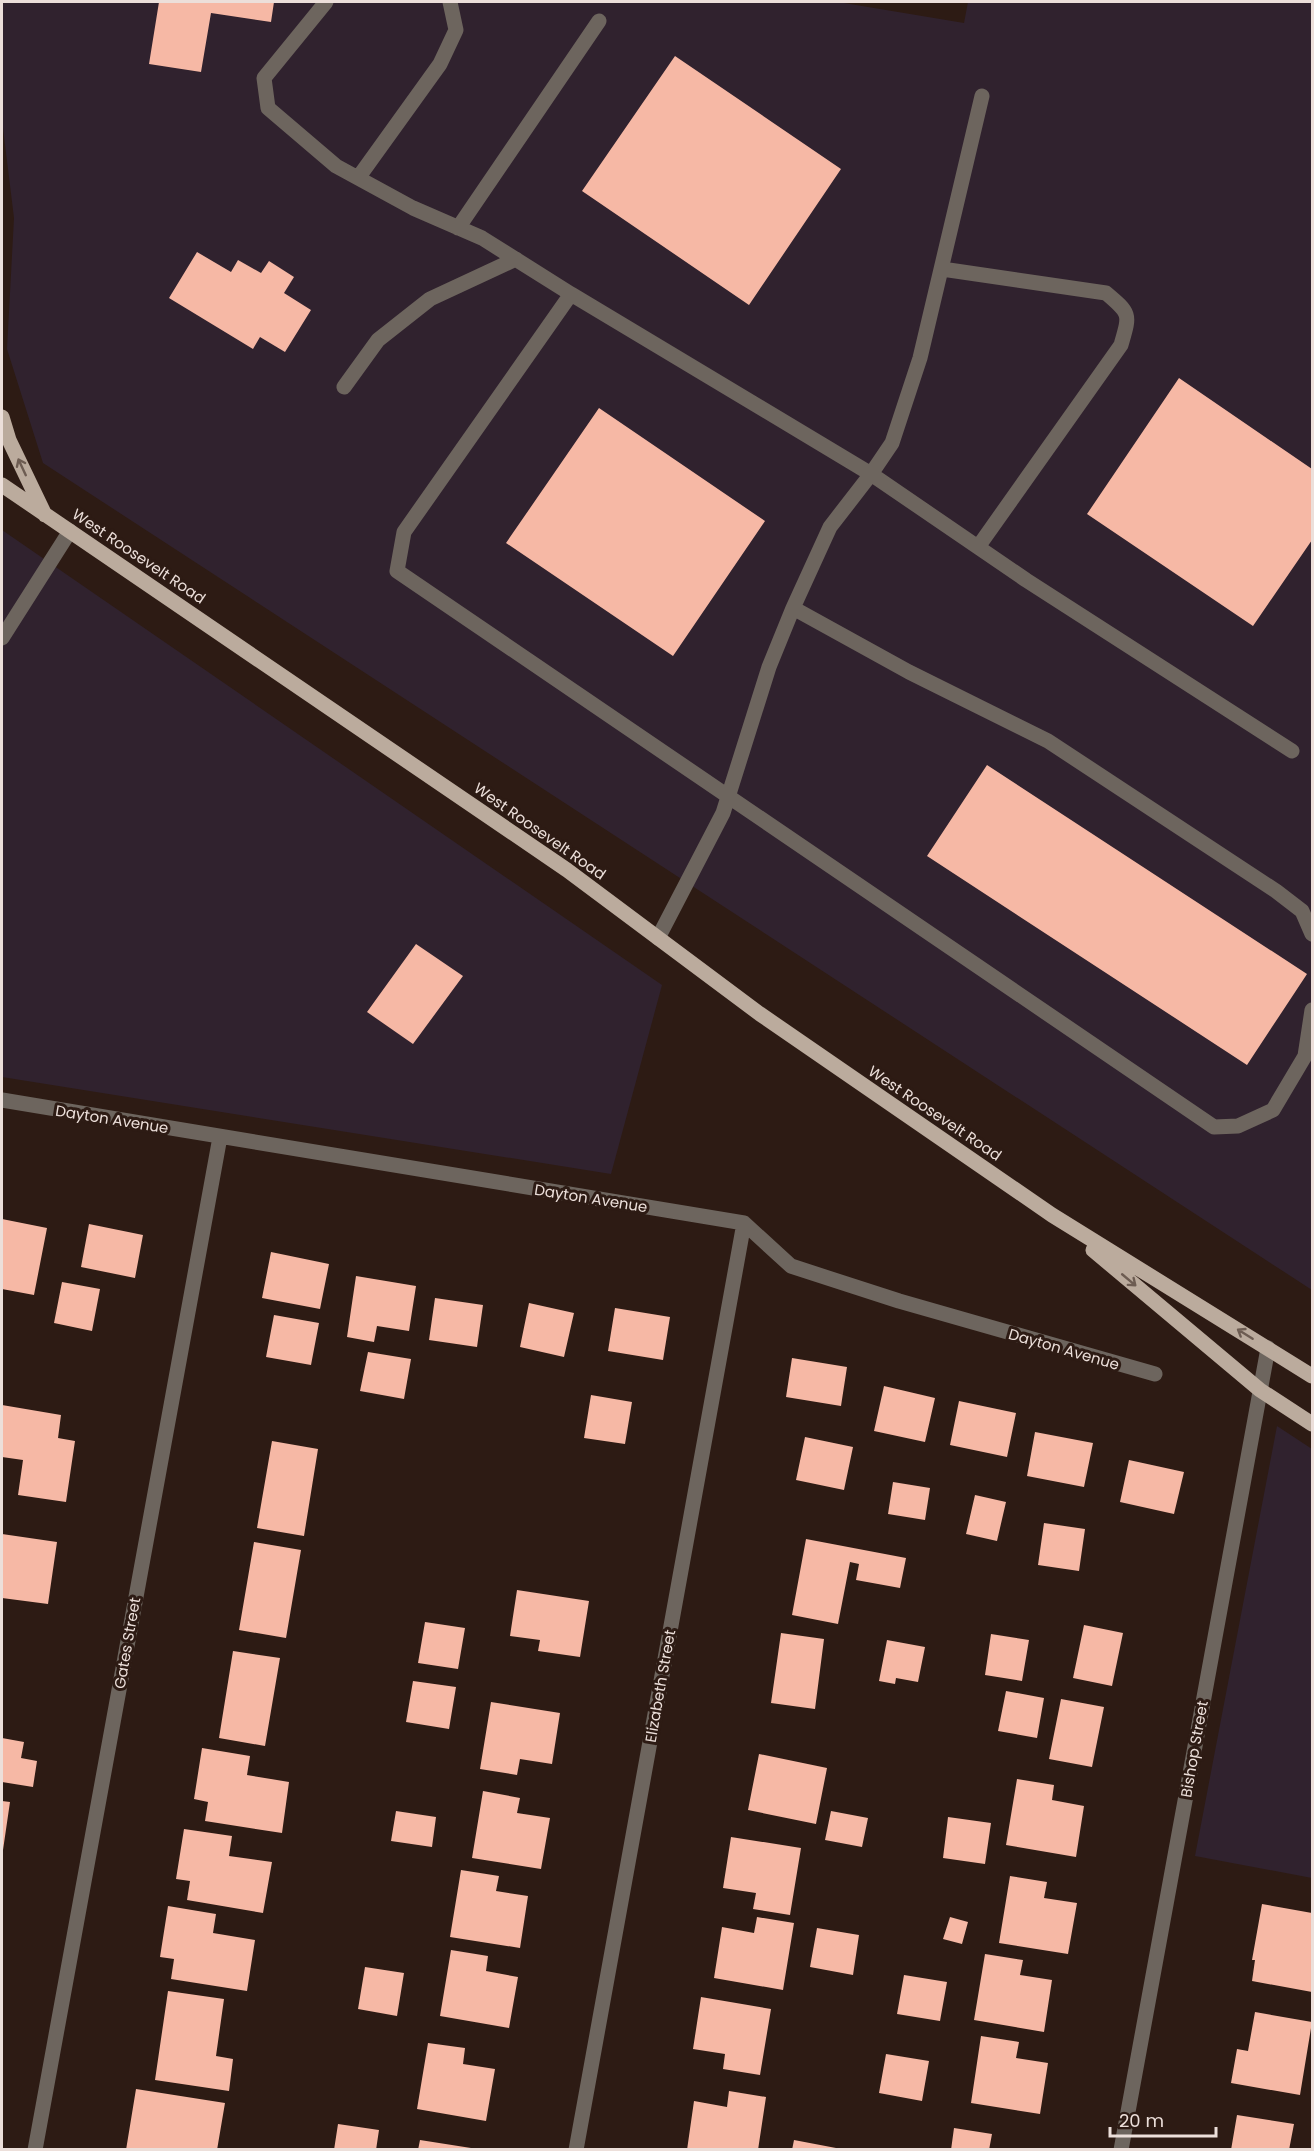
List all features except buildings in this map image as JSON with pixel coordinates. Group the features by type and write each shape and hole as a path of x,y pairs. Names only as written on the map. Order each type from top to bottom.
{"main road":[{"path":"2,417 9,440 45,515"},
{"name":"West Roosevelt Road","path":"2,485 567,870 759,1014 1052,1215 1312,1376"},
{"name":"West Roosevelt Road","path":"1052,1215 1260,1390 1312,1424"}],"street":[{"path":"326,2 264,78 268,108 336,166 412,208 482,238 871,474 978,547 1292,751"},
{"path":"358,178 440,64 456,30 450,2"},
{"path":"458,228 599,21"},
{"path":"658,938 723,813 769,667 830,527 892,443 920,358 982,96"},
{"path":"344,387 378,340 430,299 516,259"},
{"path":"942,269 1106,292 1122,307 1128,320 1121,345 978,547"},
{"path":"571,294 404,532 398,571 730,795 1214,1127 1238,1126 1273,1110 1305,1056 1312,1010"},
{"path":"2,638 70,531"},
{"path":"793,608 909,672 1047,741 1276,891 1302,911 1312,933"},
{"name":"Dayton Avenue","path":"2,1100 744,1223 790,1266 898,1301 1155,1374"},
{"name":"Gates Street","path":"35,2150 220,1137"},
{"name":"Elizabeth Street","path":"576,2150 744,1223"},
{"name":"Bishop Street","path":"1121,2150 1268,1348"}],"shaded area":[{"path":"2,2 838,2 964,23 968,2 1312,2 1312,1290 43,463 7,349 14,218 2,120"},
{"path":"2,530 662,985 611,1174 2,1077"},
{"path":"1277,1426 1312,1449 1312,1878 1195,1856"}]}
